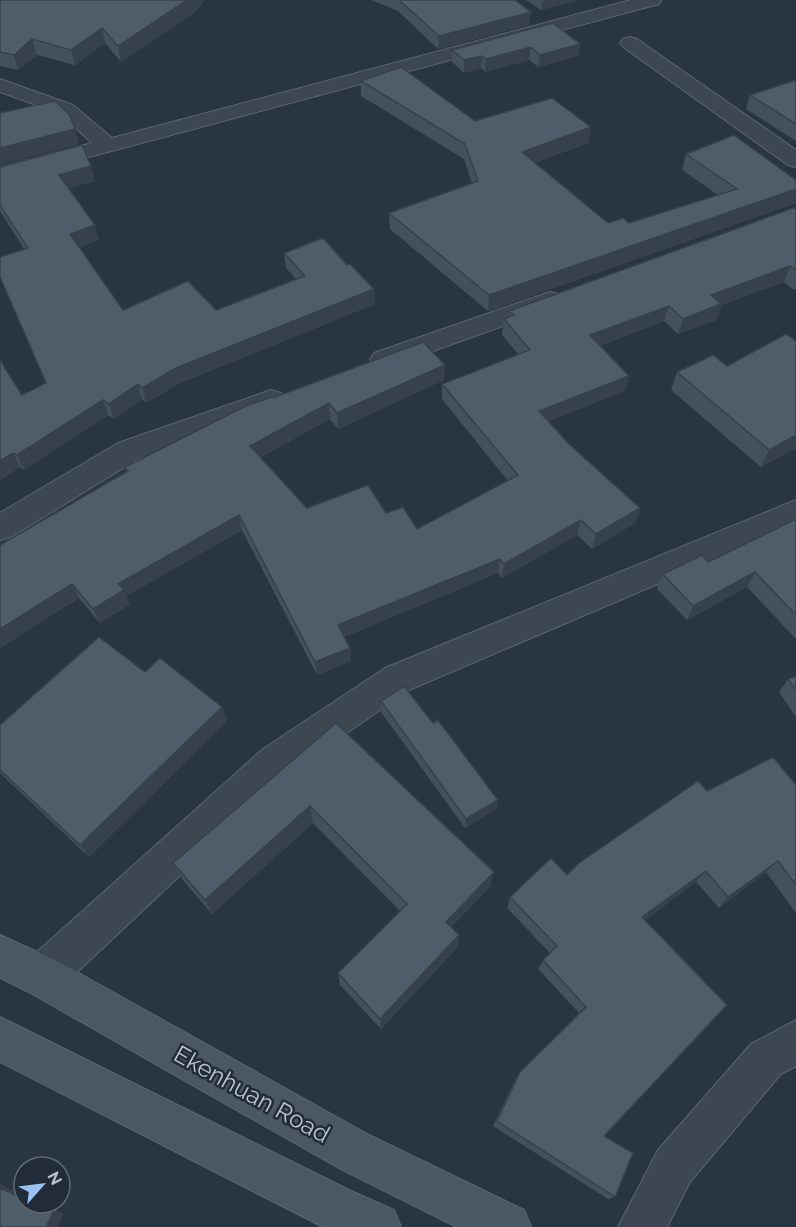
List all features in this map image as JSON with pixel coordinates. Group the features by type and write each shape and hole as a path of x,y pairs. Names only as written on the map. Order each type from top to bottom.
{"main road":[{"name":"Ekenhuan Road","path":"0,956 42,976 353,1151 507,1227"},
{"path":"0,1039 377,1227"}],"street":[{"path":"0,174 652,0"},
{"path":"530,14 549,28"},
{"path":"630,43 796,160"},
{"path":"0,85 66,109 107,145"},
{"path":"362,367 573,292"},
{"path":"0,528 128,451 295,391"},
{"path":"42,976 276,761 397,679 796,512"},
{"path":"642,1227 674,1166 766,1059 796,1042"}],"building":[{"path":"0,0 187,0 118,46 102,28 71,50 32,39 14,55 0,52"},
{"path":"399,0 515,0 531,12 439,36"},
{"path":"553,23 580,44 540,55 531,47 486,59 482,56 464,60 452,50"},
{"path":"401,67 475,121 552,98 591,127 522,152 608,223 623,218 629,223 737,189 686,154 734,135 796,180 796,189 489,295 389,213 478,181 465,144 361,81"},
{"path":"796,80 796,124 750,95"},
{"path":"55,101 69,114 75,129 0,148 0,113"},
{"path":"82,145 91,166 59,175 95,225 70,234 123,310 188,281 216,310 305,276 284,253 323,238 347,265 350,264 374,289 176,368 142,388 138,384 109,404 103,400 17,455 13,453 0,461 0,360 22,395 46,383 0,277 0,257 28,248 0,205 0,167"},
{"path":"796,207 796,270 790,266 711,295 721,304 683,319 669,306 590,335 629,376 539,411 568,443 640,508 596,534 581,520 504,564 500,559 338,625 350,648 315,662 239,515 118,584 124,590 93,609 72,584 0,629 0,545 128,471 125,467 246,406 423,342 445,365 337,413 329,403 250,446 307,508 368,485 386,513 403,507 417,529 518,475 442,384 530,350 504,319 514,315 509,311"},
{"path":"786,334 796,341 796,435 769,450 677,372 713,355 727,366"},
{"path":"796,519 796,615 755,572 693,606 663,574 702,555 708,562"},
{"path":"99,637 145,672 160,658 222,707 80,845 0,770 0,725"},
{"path":"796,676 796,690 788,679"},
{"path":"404,686 433,723 438,720 498,800 466,819 381,701"},
{"path":"336,723 494,872 446,922 459,935 380,1019 338,973 407,904 310,806 205,900 173,863"},
{"path":"773,757 796,785 796,885 778,861 728,897 706,871 642,917 727,1005 604,1136 633,1153 615,1197 497,1121 520,1072 586,1007 543,960 557,946 510,897 551,858 567,875 579,863 698,781 707,791"},
{"path":"0,1188 12,1194 12,1215 52,1215 47,1225 50,1227 0,1227"}]}
